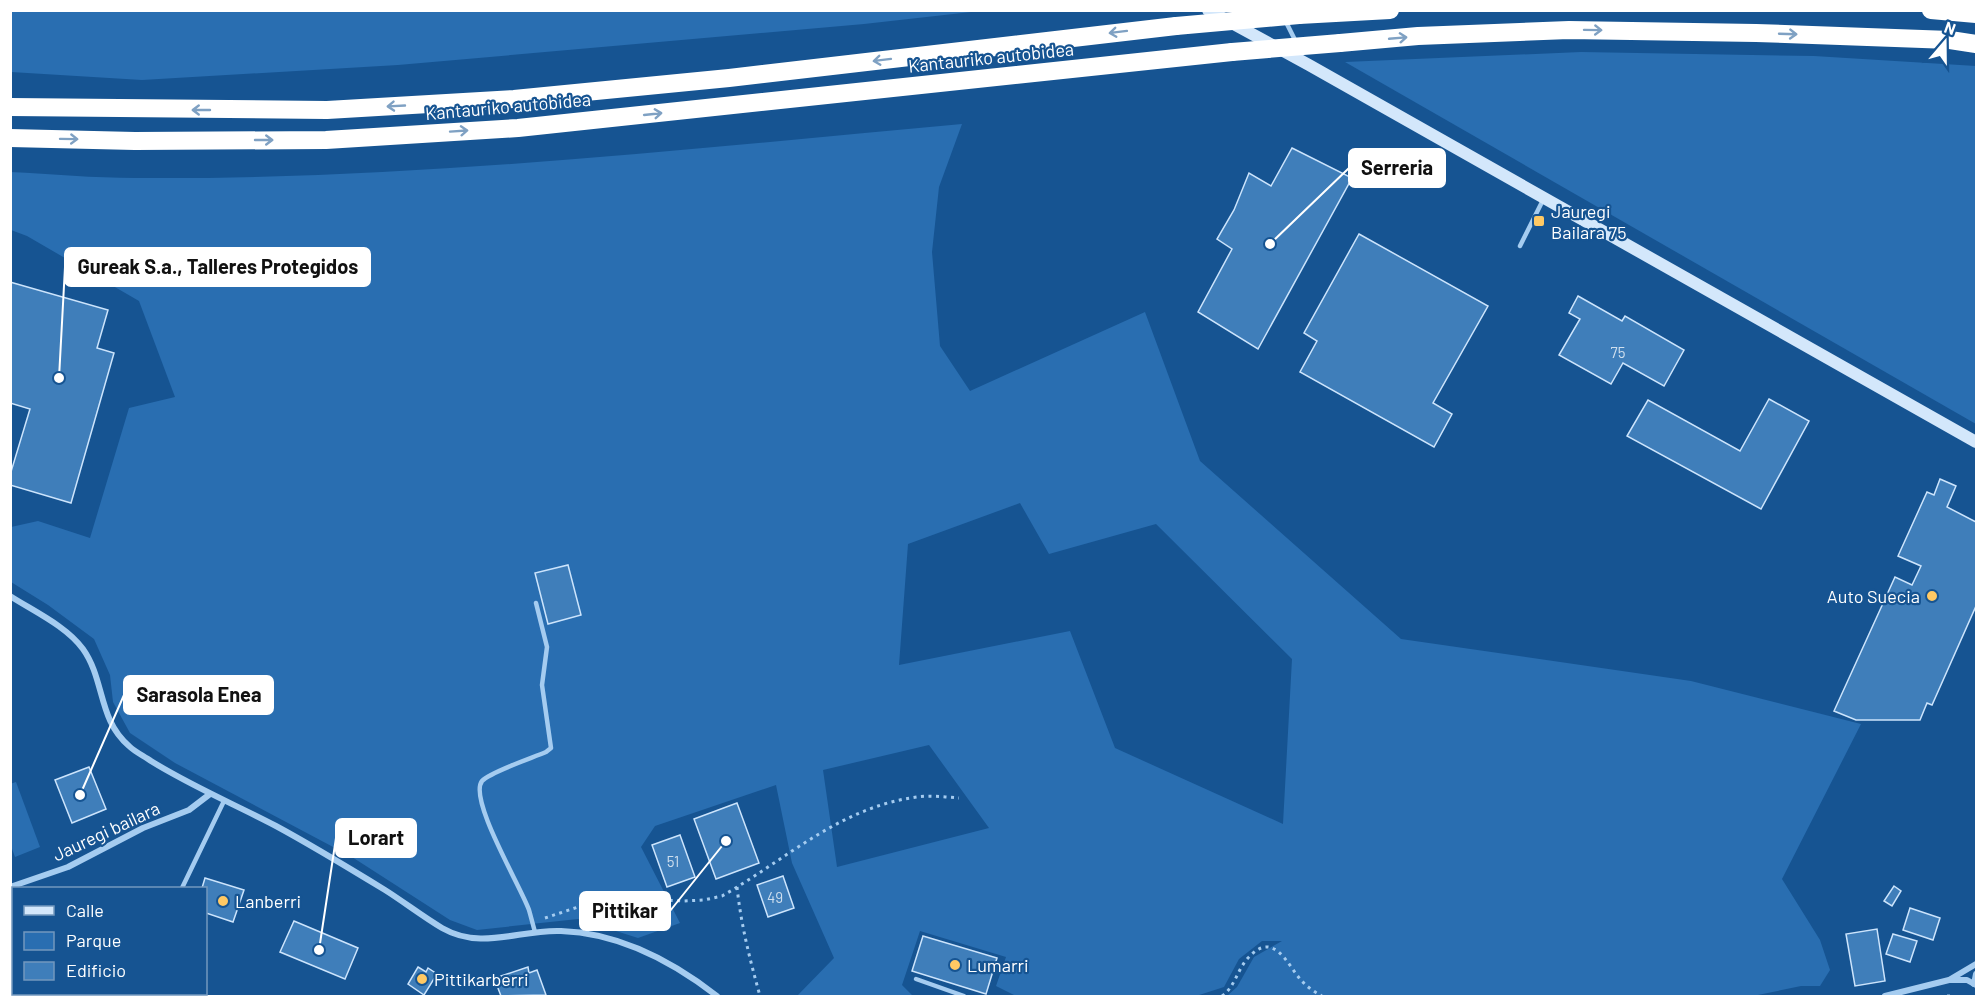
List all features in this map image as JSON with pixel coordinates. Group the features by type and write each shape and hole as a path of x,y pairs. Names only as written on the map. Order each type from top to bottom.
{"highway":[{"name":"Kantauriko autobidea","path":"10,107 327,110 514,99 729,78 1176,26 1390,10"},
{"path":"1931,10 1977,14"},
{"name":"Kantauriko autobidea","path":"10,138 135,141 326,140 518,128 1232,52 1418,36 1569,30 1756,33 1950,40 1977,44"}],"main road":[{"path":"1208,10 1310,64 1977,442"}],"street":[{"path":"10,596 69,634 84,650 94,671 113,729 129,746 210,795 273,824 336,859 443,928 472,939 559,930 587,933 615,940 660,958 717,996"},
{"name":"Jauregi bailara","path":"10,887 68,867 143,828 189,810 210,795"},
{"path":"1949,980 1977,964"},
{"path":"1885,996 1949,980 1967,980 1975,984 1977,974"}],"lane":[{"path":"1280,10 1303,56 1310,64"},
{"path":"1520,246 1544,198"},
{"path":"534,932 529,909 496,842 480,800 479,790 482,782 490,776 551,748 542,685 547,647 536,603"},
{"path":"182,887 224,801"},
{"path":"916,979 964,996"}],"path":[{"path":"534,932 542,919 590,903 633,898 704,900 722,896 845,819 873,808 918,797 958,798"},
{"path":"737,887 746,944 760,996"},
{"path":"1222,996 1233,985 1248,958 1266,947 1275,948 1282,954 1301,981 1322,996"}],"green space":[{"path":"10,11 980,11 864,24 398,65 142,80 11,72"},
{"path":"1581,52 1814,56 1976,66 1976,424 1345,62"},
{"path":"962,124 939,187 932,252 940,346 970,391 1145,312 1200,461 1401,639 1691,681 1861,724 1782,879 1820,940 1830,970 1820,986 1801,986 1753,996 1227,996 1237,987 1254,957 1282,941 1262,941 1239,959 1224,987 1196,996 1016,996 996,986 1006,957 920,931 902,985 913,996 797,996 834,958 792,863 776,785 655,826 641,847 680,923 638,938 578,919 477,930 450,920 352,857 175,763 130,733 113,702 110,675 94,639 48,605 11,582 11,527 38,521 90,538 129,408 175,397 139,301 27,236 11,230 10,172 135,178 342,174 652,153","holes":["1020,503 1049,554 1156,524 1292,659 1283,824 1115,748 1070,631 899,665 908,544","929,745 989,828 837,867 823,770"]},
{"path":"16,782 40,847 15,857 11,846 10,784"}],"building":[{"path":"1292,148 1352,178 1258,349 1198,312 1232,249 1217,239 1234,210 1249,173 1271,186"},
{"path":"1359,234 1488,306 1433,403 1452,414 1434,447 1300,372 1317,341 1304,333"},
{"path":"10,282 108,310 97,348 114,353 71,503 10,485 10,475 30,409 10,403"},
{"path":"1578,296 1622,321 1625,316 1684,350 1664,386 1623,363 1611,384 1559,355 1580,319 1569,313"},
{"path":"1769,399 1809,421 1761,509 1627,436 1648,400 1740,451"},
{"name":"Auto Suecia","path":"1940,479 1956,486 1947,507 1976,522 1976,606 1932,705 1927,703 1920,720 1856,720 1834,711 1895,577 1912,585 1921,566 1898,556 1927,492 1934,495"},
{"path":"568,565 581,615 548,624 535,573"},
{"path":"89,767 106,809 72,823 55,780"},
{"path":"737,803 759,863 716,879 694,819"},
{"path":"680,835 695,877 667,887 652,845"},
{"path":"783,876 794,908 768,917 757,885"},
{"name":"Lanberri","path":"205,878 244,890 233,922 207,913 207,887 202,887"},
{"path":"1894,886 1901,891 1892,906 1884,901"},
{"path":"1910,908 1940,918 1933,940 1903,930"},
{"path":"294,921 358,948 345,979 280,952"},
{"path":"1877,929 1885,981 1855,986 1846,934"},
{"path":"1893,934 1917,941 1910,962 1886,954"},
{"name":"Lumarri","path":"923,936 997,958 986,994 912,971"},
{"name":"Pittikarberri","path":"418,967 426,972 428,968 437,974 424,995 408,984"},
{"path":"528,967 529,973 537,970 546,995 501,996 496,983 503,981 501,976"}],"place":[{"name":"Jauregi Bailara 75","path":"1539,221"},
{"name":"Serreria","path":"1270,244"},
{"name":"Gureak S.a., Talleres Protegidos","path":"59,378"},
{"name":"Auto Suecia","path":"1932,596"},
{"name":"Sarasola Enea","path":"80,795"},
{"name":"Pittikar","path":"726,841"},
{"name":"Lanberri","path":"223,901"},
{"name":"Lorart","path":"319,950"},
{"name":"Lumarri","path":"955,965"},
{"name":"Pittikarberri","path":"422,979"}]}
